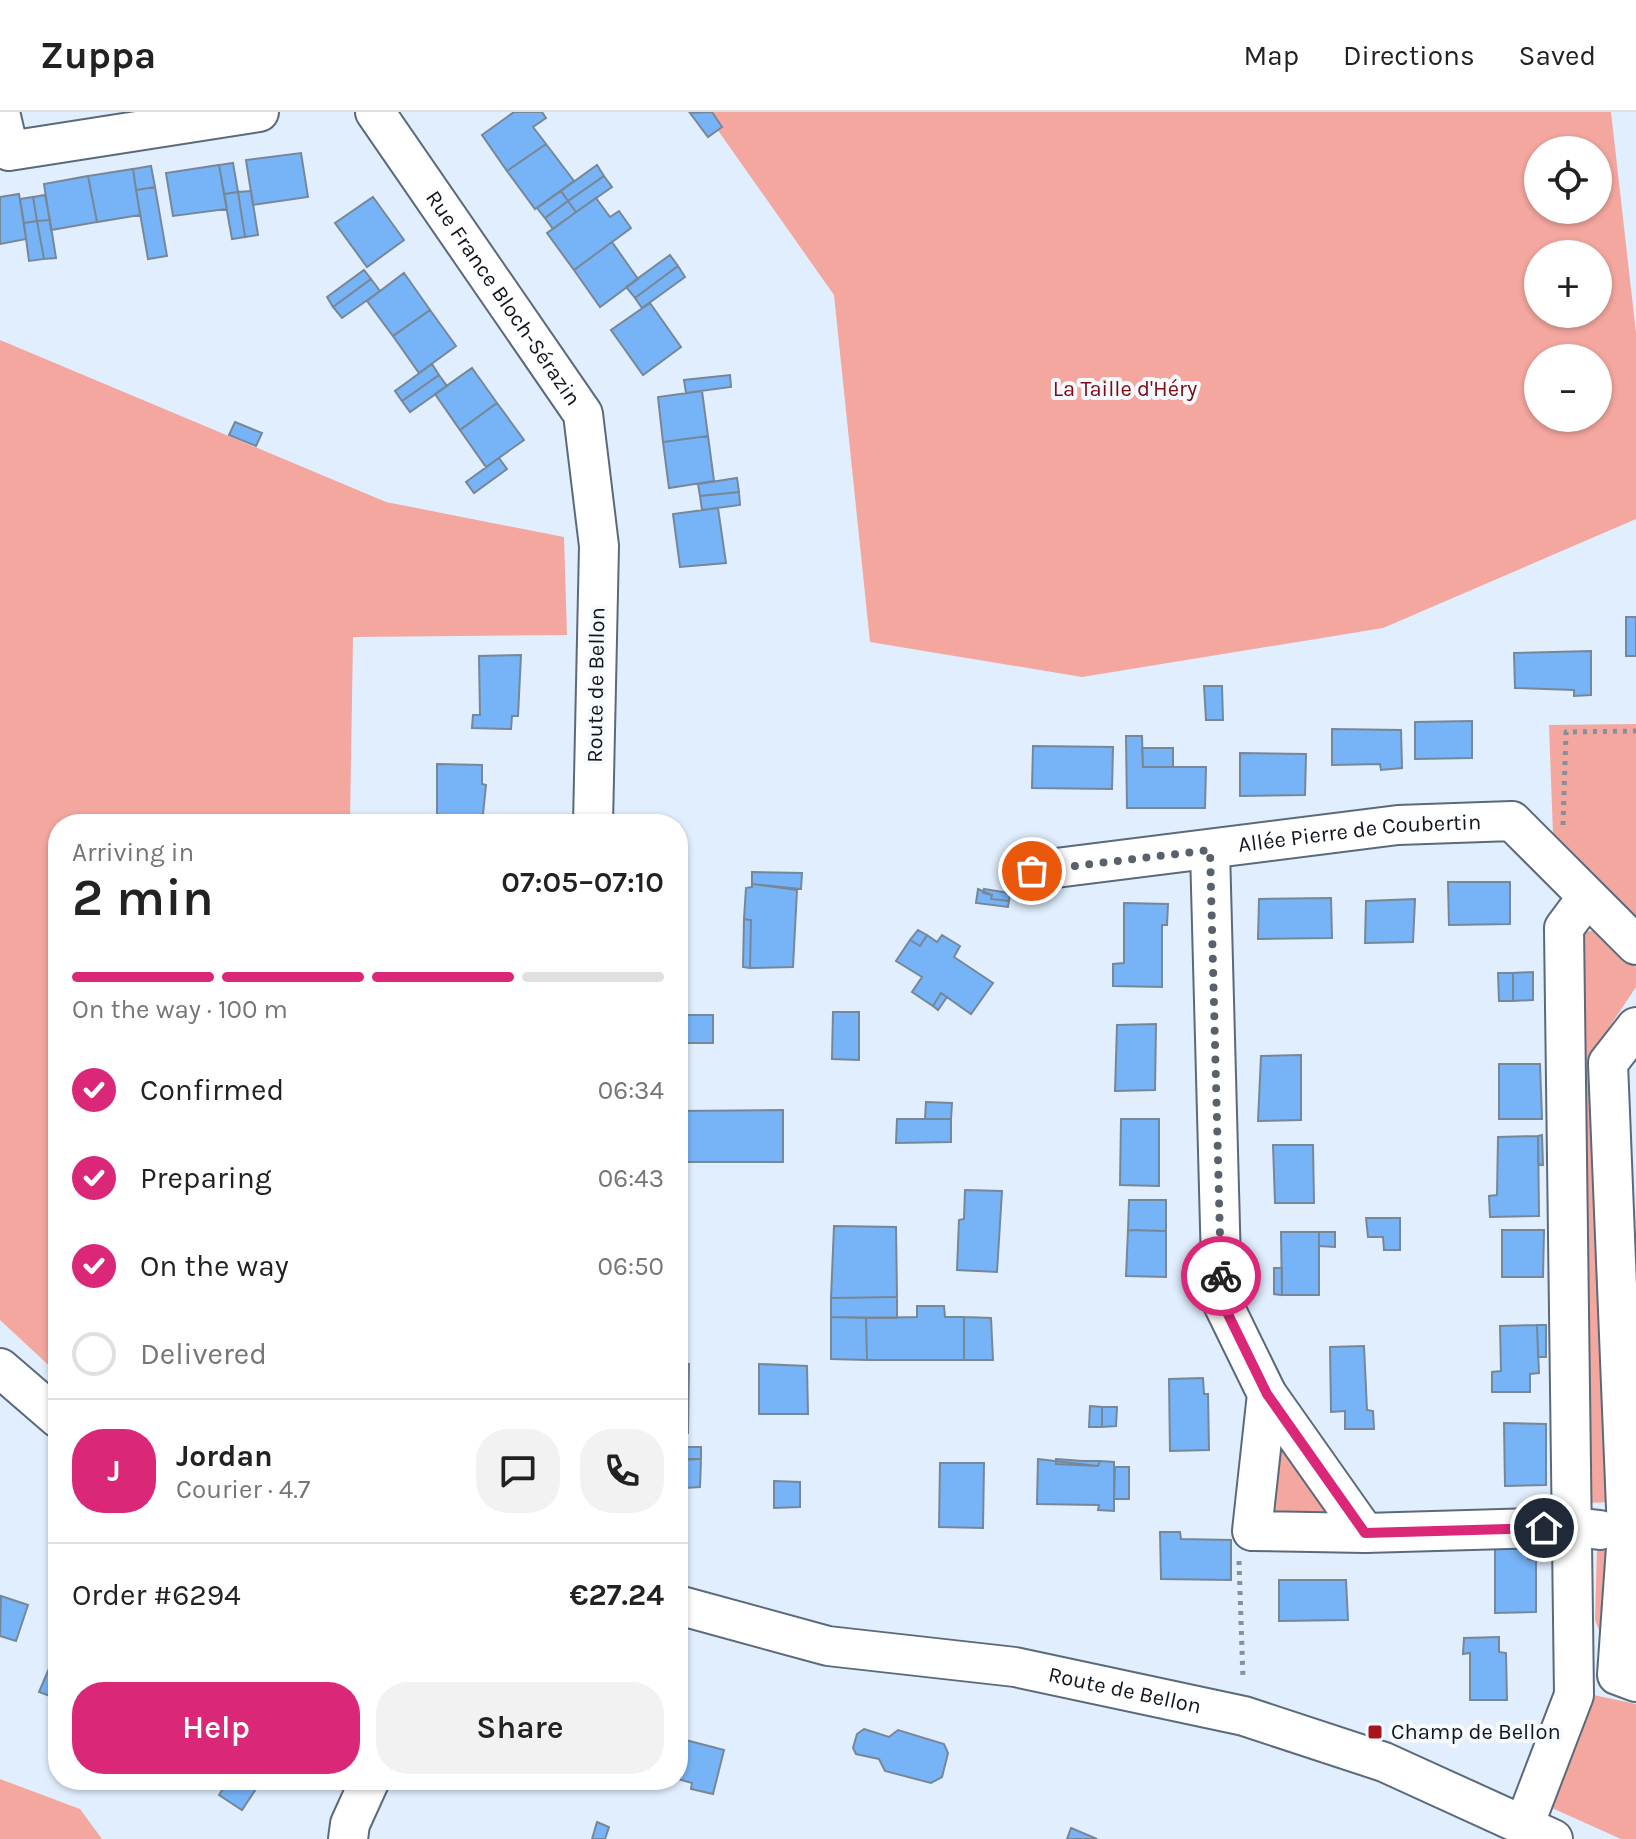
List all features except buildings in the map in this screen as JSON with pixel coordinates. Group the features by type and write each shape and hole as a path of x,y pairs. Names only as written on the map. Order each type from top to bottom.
{"street":[{"path":"0,112 9,151 259,112"},
{"name":"Rue France Bloch-Sérazin","path":"375,112 583,414 599,546"},
{"name":"Route de Bellon","path":"593,814 599,546"},
{"name":"Allée Pierre de Coubertin","path":"1032,871 1398,825 1512,821 1636,945"},
{"path":"1210,850 1222,1302 1267,1394 1365,1533"},
{"path":"1539,1831 1574,1695 1564,928 1587,897"},
{"path":"1574,1674 1626,1678 1632,1533 1608,1063 1636,1027"},
{"path":"0,1368 48,1409"},
{"path":"1267,1394 1252,1531 1365,1533 1574,1527 1632,1533"},
{"name":"Route de Bellon","path":"688,1608 828,1646 1015,1667 1244,1716 1384,1762 1539,1831"},
{"path":"348,1839 350,1824 365,1790"}],"path":[{"path":"1539,850 1564,824 1566,732 1636,731"},
{"path":"1244,1716 1238,1546 1252,1531"}],"green space":[{"name":"La Taille d'Héry","path":"705,112 1611,112 1636,333 1636,519 1383,628 1082,677 870,642 834,295"},
{"path":"0,340 386,502 564,537 567,635 353,637 350,814 48,814 48,1365 0,1320"},
{"path":"1636,724 1636,919 1553,834 1549,725"},
{"path":"1596,930 1636,967 1636,987 1598,1044 1610,1502 1587,1503 1580,933"},
{"path":"1272,1425 1332,1517 1267,1513"},
{"path":"1597,1548 1605,1549 1613,1560 1611,1629 1601,1635 1595,1620"},
{"path":"1589,1694 1636,1704 1636,1839 1621,1839 1552,1808"},
{"path":"0,1779 80,1809 102,1839 0,1839"}],"way so far":[{"path":"1032,871 1210,850 1221,1276"}],"place":[{"name":"Champ de Bellon","path":"1375,1732"}],"route":[{"path":"1221,1276 1222,1302 1267,1394 1365,1533 1544,1528"}]}
